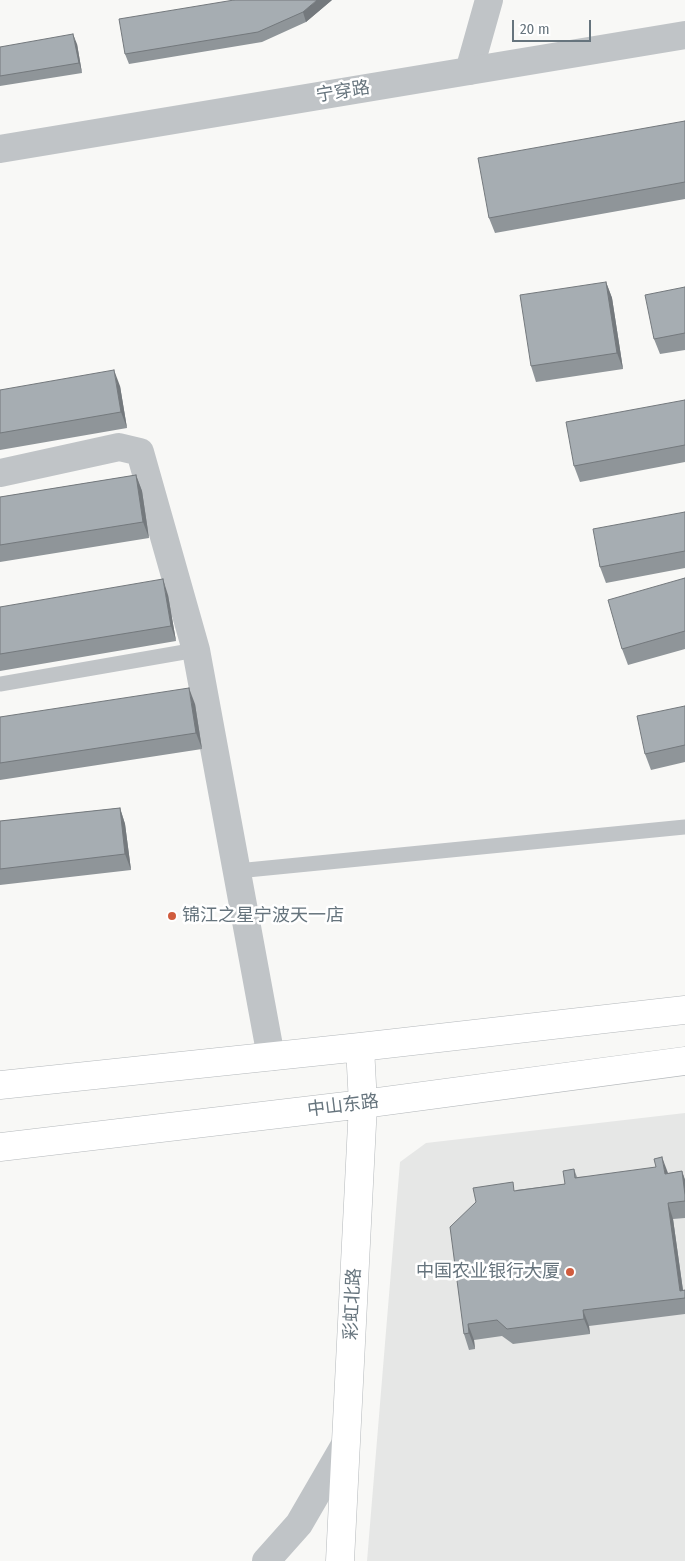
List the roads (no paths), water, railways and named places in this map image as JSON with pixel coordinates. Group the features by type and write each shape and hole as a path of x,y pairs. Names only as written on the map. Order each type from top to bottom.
{"main road":[{"path":"0,1085 271,1057 685,1010"},
{"name":"彩虹北路","path":"340,1561 363,1104 360,1047"},
{"name":"中山东路","path":"0,1147 363,1104 685,1061"}],"street":[{"path":"469,71 489,0"},
{"name":"宁穿路","path":"0,149 685,35"},
{"path":"0,473 119,447 140,452 196,650 271,1057"},
{"path":"266,1561 299,1524 346,1443"}],"lane":[{"path":"0,684 196,650"},
{"path":"238,871 685,827"}],"place":[{"name":"锦江之星宁波天一店","path":"172,916"},
{"name":"中国农业银行大厦","path":"570,1272"}]}
